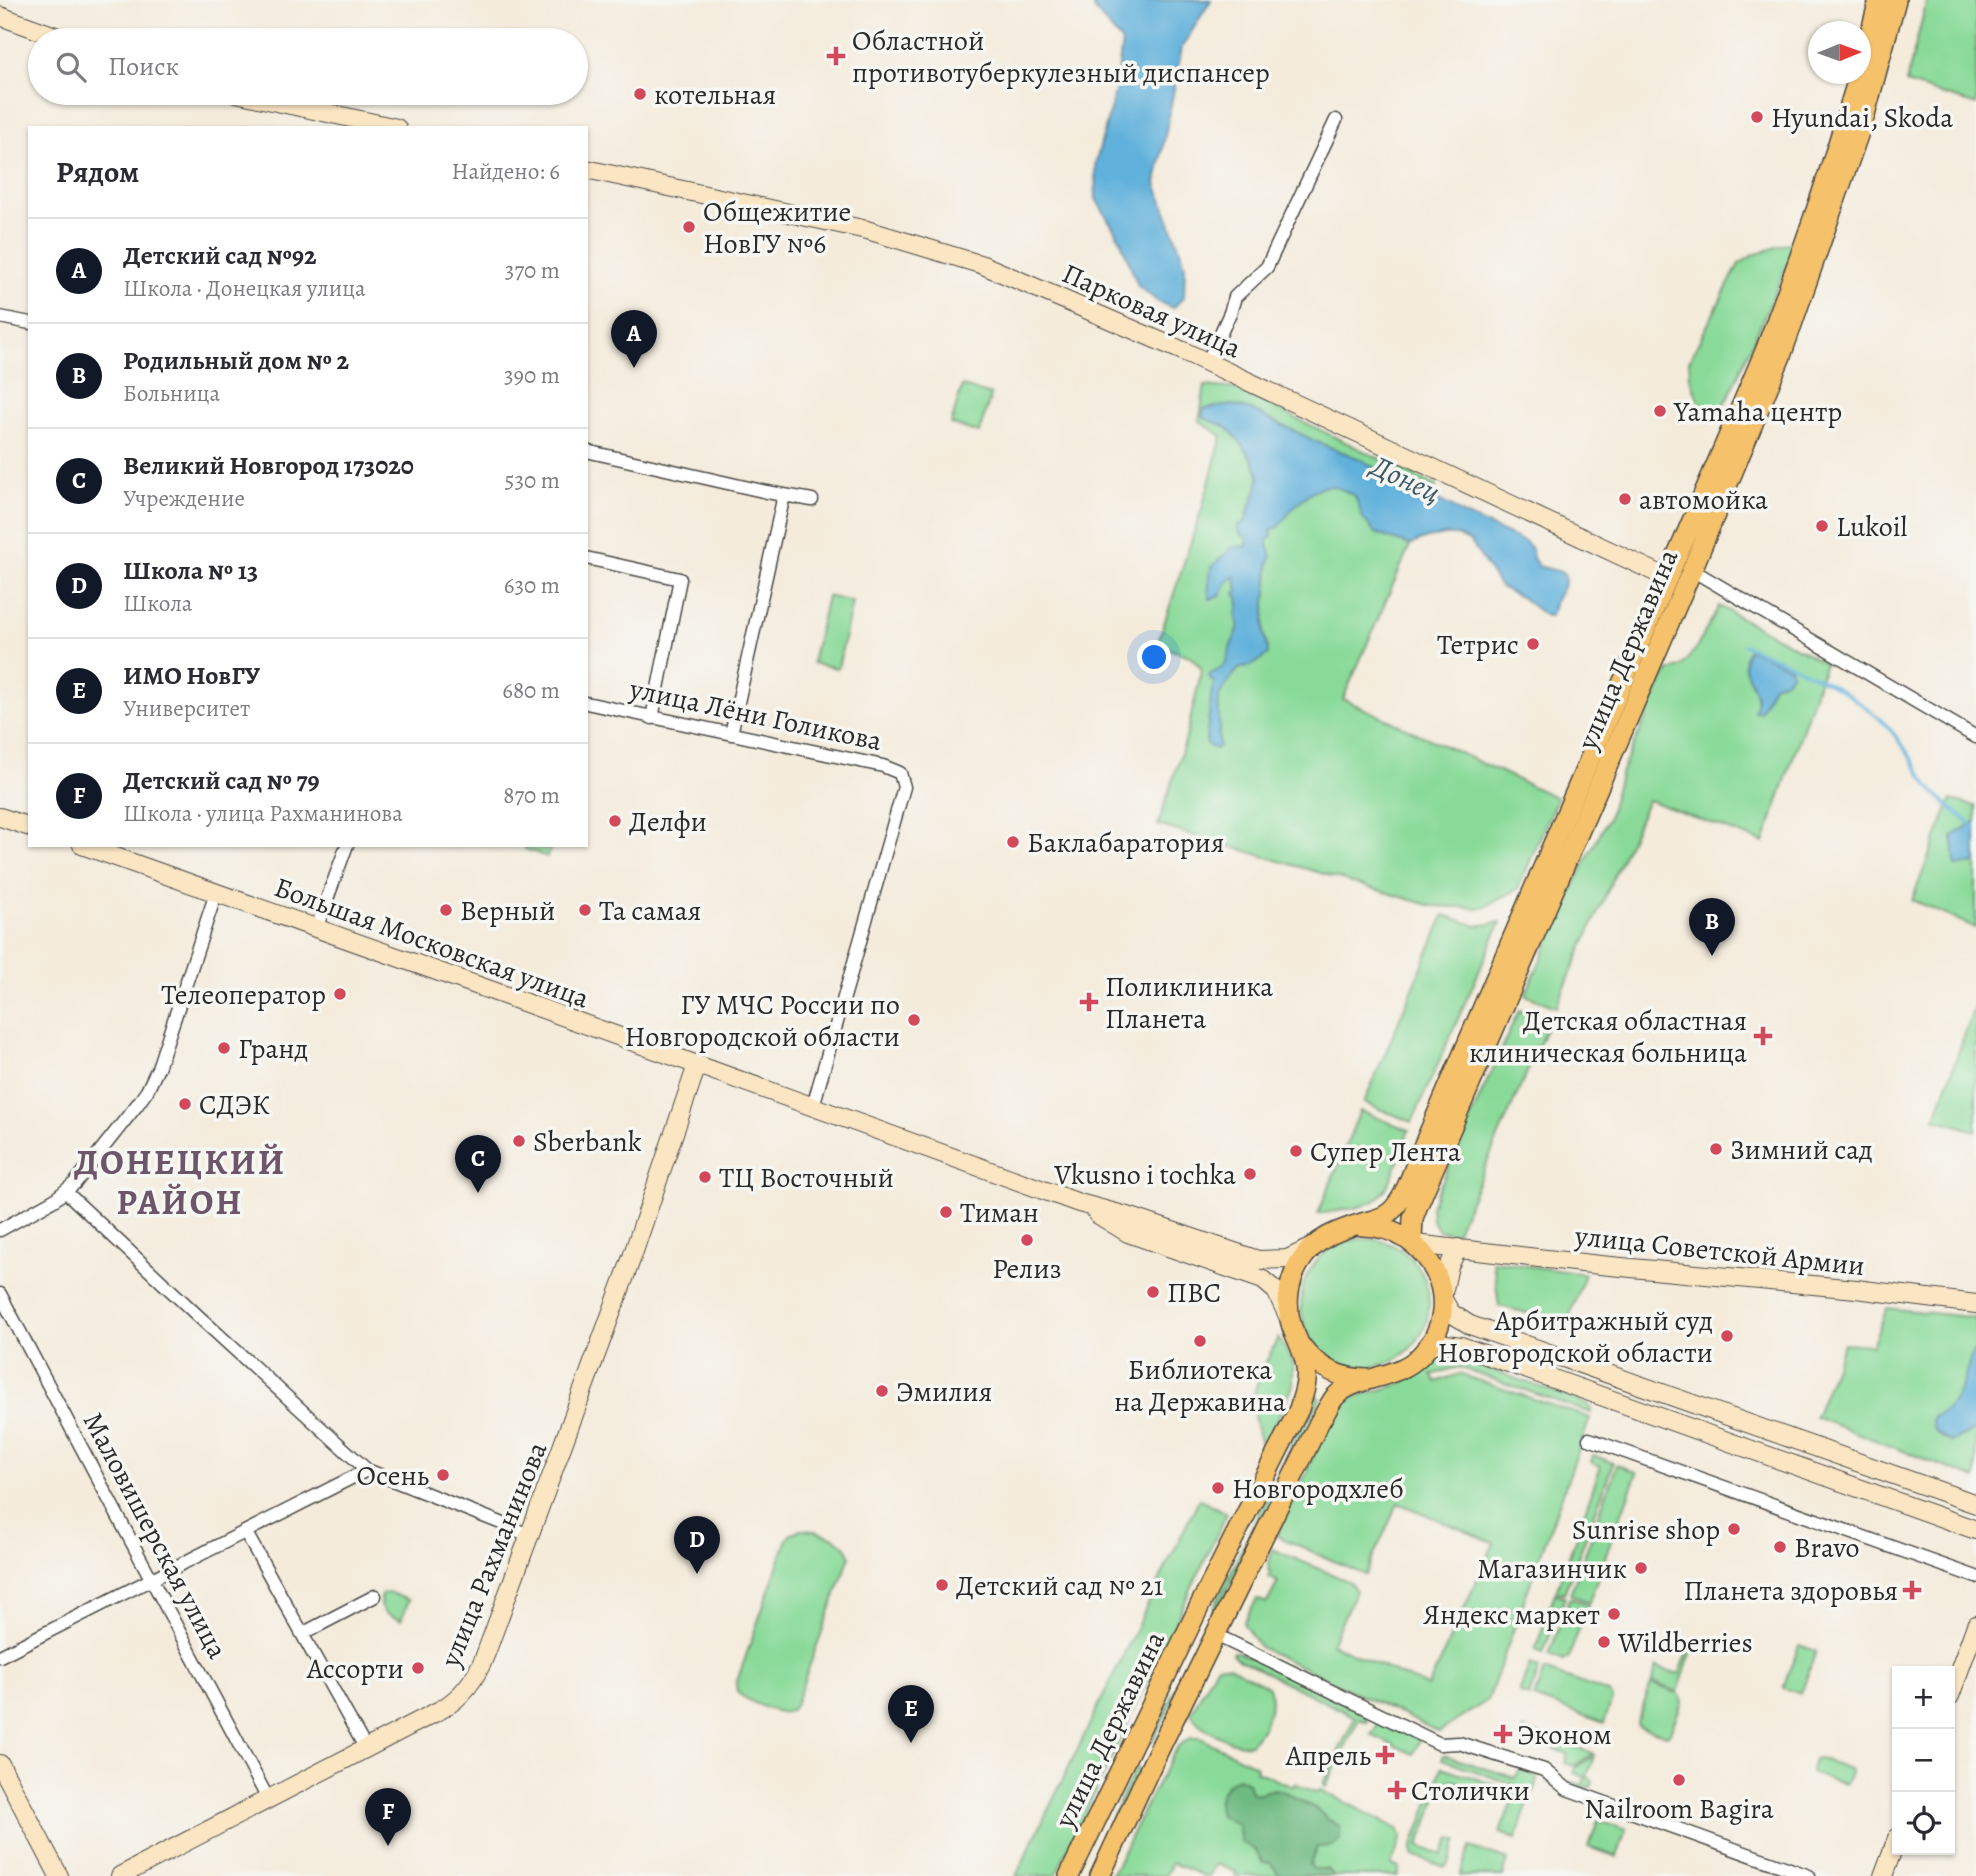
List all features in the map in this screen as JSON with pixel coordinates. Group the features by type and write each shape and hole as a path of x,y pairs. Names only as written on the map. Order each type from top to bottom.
{"main road":[{"name":"улица Державина","path":"1414,1243 1413,1218 1418,1205 1692,570 1765,351 1851,109 1879,0"},
{"name":"улица Державина","path":"1069,1876 1299,1409 1306,1387 1306,1365 1289,1310 1292,1279 1302,1259 1318,1242 1343,1229 1381,1217 1399,1202 1668,578 1781,356 1864,118 1896,0"},
{"name":"улица Державина","path":"1100,1876 1152,1764 1325,1413 1341,1392 1399,1372 1410,1365 1429,1345 1438,1326 1441,1298 1435,1270 1414,1243 1387,1229 1372,1226 1343,1229"},
{"name":"улица Державина","path":"1294,1332 1316,1362 1329,1370 1343,1376 1373,1379"},
{"path":"1128,1753 1152,1764"}],"street":[{"path":"0,16 33,28"},
{"path":"283,105 357,124 377,126"},
{"path":"1207,363 1235,297 1267,267 1336,120"},
{"name":"Парковая улица","path":"588,169 867,230 983,265 1037,286 1207,363 1668,578"},
{"path":"0,317 28,323"},
{"path":"588,451 812,500"},
{"path":"731,734 784,495"},
{"path":"588,558 680,579 652,718"},
{"path":"1692,570 1976,737"},
{"name":"улица Лёни Голикова","path":"588,704 890,767 900,773 904,787 813,1106"},
{"path":"0,817 28,826"},
{"name":"Большая Московская улица","path":"88,847 1079,1203 1134,1218 1258,1260 1287,1259 1303,1253 1318,1242"},
{"path":"316,929 346,847"},
{"path":"0,1230 66,1192 147,1091 158,1068 216,893"},
{"name":"улица Рахманинова","path":"120,1876 449,1705 470,1685 482,1665 530,1536 632,1256 697,1065"},
{"path":"66,1192 368,1471 506,1524 530,1536"},
{"name":"Большая Московская улица","path":"1079,1203 1129,1233 1263,1280 1276,1291 1294,1332"},
{"name":"улица Советской Армии","path":"1414,1243 1976,1304"},
{"path":"1458,1248 1449,1266 1441,1298 1451,1313 1470,1325 1976,1504"},
{"name":"Маловишерская улица","path":"0,1294 268,1799"},
{"path":"1429,1345 1439,1343 1461,1346 1976,1530"},
{"path":"1589,1439 1976,1577"},
{"path":"0,1656 368,1471"},
{"path":"246,1532 366,1749"},
{"path":"302,1634 375,1596"},
{"path":"1955,1682 1976,1625"},
{"path":"1216,1635 1440,1744 1459,1743 1544,1770 1567,1789 1809,1876"},
{"path":"0,1764 58,1876"},
{"path":"1883,1876 1892,1852"}],"green space":[{"path":"1927,0 1976,0 1976,105 1906,83"},
{"path":"1794,241 1795,247 1728,398 1712,420 1708,421 1690,377 1689,361 1739,264 1754,255"},
{"path":"962,386 991,395 979,433 951,424"},
{"path":"1205,386 1236,389 1436,486 1343,699 1557,798 1518,889 1483,908 1432,906 1158,825 1186,738 1202,669 1190,656 1157,645 1202,508 1222,436 1199,421"},
{"path":"827,596 852,602 838,668 812,663"},
{"path":"1719,606 1825,663 1764,843 1648,800 1556,1007 1525,995 1587,858 1608,819 1620,775 1666,673 1682,666 1697,647"},
{"path":"1951,800 1976,806 1976,928 1912,900"},
{"path":"526,847 551,847 547,857"},
{"path":"1444,915 1477,926 1501,922 1412,1122 1364,1103"},
{"path":"1976,1002 1976,1131 1935,1119"},
{"path":"1519,1010 1549,1022 1456,1233 1439,1230 1432,1220 1431,1206"},
{"path":"1360,1111 1409,1130 1396,1167 1377,1199 1357,1207 1318,1214"},
{"path":"1365,1239 1389,1244 1410,1258 1424,1279 1429,1303 1424,1327 1410,1348 1389,1362 1365,1367 1341,1362 1320,1348 1306,1327 1301,1303 1306,1279 1320,1258 1341,1244"},
{"path":"1493,1261 1585,1274 1567,1323 1499,1306"},
{"path":"1887,1308 1976,1318 1976,1479 1815,1417 1844,1343 1872,1345"},
{"path":"1278,1338 1293,1361 1293,1386 1263,1449 1253,1403 1258,1380"},
{"path":"1445,1355 1587,1404 1591,1413 1458,1367 1432,1375 1436,1382 1459,1374 1590,1418 1488,1700 1439,1732 1259,1647 1243,1623 1257,1599 1267,1603 1278,1582 1269,1577 1272,1549 1348,1581 1356,1591 1331,1644 1428,1687 1494,1543 1398,1503 1365,1575 1277,1536 1337,1405 1399,1384 1437,1357"},
{"path":"1317,1395 1320,1399 1152,1743 1150,1741"},
{"path":"1593,1455 1613,1463 1592,1521 1582,1519 1601,1466 1591,1462"},
{"path":"1617,1464 1637,1473 1615,1531 1596,1523"},
{"path":"1199,1499 1227,1513 1055,1876 1016,1876"},
{"path":"1582,1521 1590,1526 1564,1593 1556,1591"},
{"path":"1595,1527 1614,1533 1589,1602 1570,1594"},
{"path":"800,1530 830,1536 848,1550 850,1556 795,1705 790,1711 780,1712 746,1698 737,1692 736,1684 787,1539"},
{"path":"390,1593 409,1600 401,1620 386,1614 380,1606 382,1594"},
{"path":"1555,1593 1565,1597 1543,1653 1535,1650"},
{"path":"1571,1598 1588,1604 1569,1657 1564,1661 1549,1655"},
{"path":"1694,1644 1678,1692 1652,1682 1657,1667 1679,1674 1691,1645"},
{"path":"1799,1645 1816,1651 1801,1694 1783,1688"},
{"path":"1233,1652 1238,1652 1365,1714 1367,1722 1359,1719 1326,1786 1323,1784 1355,1717 1236,1658"},
{"path":"1530,1664 1539,1668 1529,1697 1519,1693"},
{"path":"1217,1665 1229,1666 1269,1687 1269,1709 1251,1744 1236,1743 1217,1735 1200,1724 1191,1712"},
{"path":"1544,1670 1609,1693 1612,1699 1604,1723 1534,1698"},
{"path":"1651,1684 1678,1693 1681,1697 1682,1703 1667,1735 1638,1726 1637,1723"},
{"path":"1380,1721 1421,1738 1413,1754 1371,1735"},
{"path":"1524,1729 1593,1754 1574,1766 1565,1763 1568,1754 1531,1740 1532,1735 1523,1732"},
{"path":"1191,1738 1200,1738 1257,1766 1256,1771 1293,1787 1295,1783 1315,1792 1321,1790 1398,1829 1402,1837 1391,1865 1400,1868 1398,1876 1235,1876 1236,1872 1216,1864 1210,1875 1204,1876 1172,1863 1165,1876 1111,1876 1178,1746"},
{"path":"1444,1755 1515,1778 1520,1770 1538,1777 1533,1792 1442,1759"},
{"path":"1594,1756 1587,1776 1593,1782 1591,1787 1581,1789 1571,1785 1572,1782 1583,1785 1585,1777 1574,1773 1576,1767"},
{"path":"1819,1758 1849,1769 1845,1784 1812,1774 1814,1759"},
{"path":"1442,1767 1530,1797 1516,1839 1500,1833 1512,1801 1451,1780 1450,1783 1443,1781 1419,1846 1442,1855 1451,1838 1458,1840 1449,1864 1445,1867 1413,1856 1412,1848"},
{"path":"1136,1768 1141,1771 1090,1876 1084,1876"},
{"path":"1238,1777 1248,1782 1251,1792 1255,1794 1274,1789 1283,1791 1318,1810 1340,1826 1340,1839 1332,1846 1317,1847 1310,1864 1313,1869 1327,1869 1333,1876 1280,1876 1271,1863 1263,1863 1255,1850 1241,1842 1238,1825 1220,1815 1218,1803 1221,1793"},
{"path":"1598,1820 1626,1830 1617,1857 1589,1847"},
{"path":"1470,1847 1508,1860 1503,1876 1460,1876"}],"water":[{"path":"1094,0 1211,0 1182,47 1156,183 1185,264 1184,297 1173,308 1158,302 1138,286 1120,239 1096,199 1095,165 1116,88 1122,42 1094,9"},
{"path":"1232,405 1251,410 1317,442 1360,459 1460,513 1525,542 1531,547 1538,566 1561,572 1565,576 1550,616 1500,587 1471,542 1456,535 1446,535 1427,538 1410,545 1383,536 1374,532 1363,518 1355,496 1336,487 1321,487 1300,501 1278,528 1273,528 1272,536 1267,540 1272,557 1269,561 1264,623 1268,654 1253,665 1238,670 1219,695 1219,746 1216,749 1209,746 1206,741 1215,681 1211,681 1209,675 1221,668 1226,661 1238,629 1236,616 1239,604 1235,593 1238,591 1235,576 1226,583 1220,596 1210,599 1209,576 1216,562 1233,547 1247,546 1247,538 1239,533 1238,525 1247,518 1259,477 1251,458 1230,431 1202,416 1204,409"},
{"path":"1748,650 1790,667 1792,672 1787,680 1773,685 1760,712 1754,711 1756,695 1745,666"},
{"path":"1976,821 1976,863 1955,866 1953,836"},
{"path":"1976,1350 1976,1432 1951,1442 1934,1429 1933,1417 1943,1412 1956,1398 1973,1351"}],"waterway":[{"name":"Донец","path":"1744,645 1818,678 1870,710 1896,737 1933,791 1976,828"}],"place":[{"name":"Областной противотуберкулезный диспансер","path":"836,56"},
{"name":"котельная","path":"640,94"},
{"name":"Hyundai, Skoda","path":"1757,117"},
{"name":"Общежитие НовГУ №6","path":"689,227"},
{"name":"Детский сад №92","path":"634,368"},
{"name":"Yamaha центр","path":"1660,411"},
{"name":"автомойка","path":"1625,499"},
{"name":"Lukoil","path":"1822,526"},
{"name":"Тетрис","path":"1533,644"},
{"name":"Делфи","path":"615,821"},
{"name":"Баклабаратория","path":"1013,842"},
{"name":"Верный","path":"446,910"},
{"name":"Та самая","path":"585,910"},
{"name":"Родильный дом № 2","path":"1712,956"},
{"name":"Телеоператор","path":"340,994"},
{"name":"Поликлиника Планета","path":"1089,1002"},
{"name":"ГУ МЧС России по Новгородской области","path":"914,1020"},
{"name":"Детская областная клиническая больница","path":"1763,1036"},
{"name":"Гранд","path":"224,1048"},
{"name":"СДЭК","path":"185,1104"},
{"name":"Sberbank","path":"519,1141"},
{"name":"Зимний сад","path":"1716,1149"},
{"name":"Супер Лента","path":"1296,1151"},
{"name":"Vkusno i tochka","path":"1250,1174"},
{"name":"ТЦ Восточный","path":"705,1177"},
{"name":"Великий Новгород 173020","path":"478,1193"},
{"name":"Тиман","path":"946,1212"},
{"name":"Релиз","path":"1027,1240"},
{"name":"ПВС","path":"1153,1292"},
{"name":"Арбитражный суд Новгородской области","path":"1727,1336"},
{"name":"Библиотека на Державина","path":"1200,1341"},
{"name":"Эмилия","path":"882,1391"},
{"name":"Осень","path":"443,1475"},
{"name":"Новгородхлеб","path":"1218,1488"},
{"name":"Sunrise shop","path":"1734,1529"},
{"name":"Bravo","path":"1780,1547"},
{"name":"Магазинчик","path":"1641,1568"},
{"name":"Школа № 13","path":"697,1574"},
{"name":"Детский сад № 21","path":"942,1585"},
{"name":"Планета здоровья","path":"1912,1590"},
{"name":"Яндекс маркет","path":"1614,1614"},
{"name":"Wildberries","path":"1604,1642"},
{"name":"Ассорти","path":"418,1668"},
{"name":"Эконом","path":"1503,1734"},
{"name":"ИМО НовГУ","path":"911,1743"},
{"name":"Апрель","path":"1385,1755"},
{"name":"Nailroom Bagira","path":"1679,1780"},
{"name":"Столички","path":"1397,1790"},
{"name":"Детский сад № 79","path":"388,1846"}],"district":[{"name":"ДОНЕЦКИЙ РАЙОН","path":"180,1182"}]}
